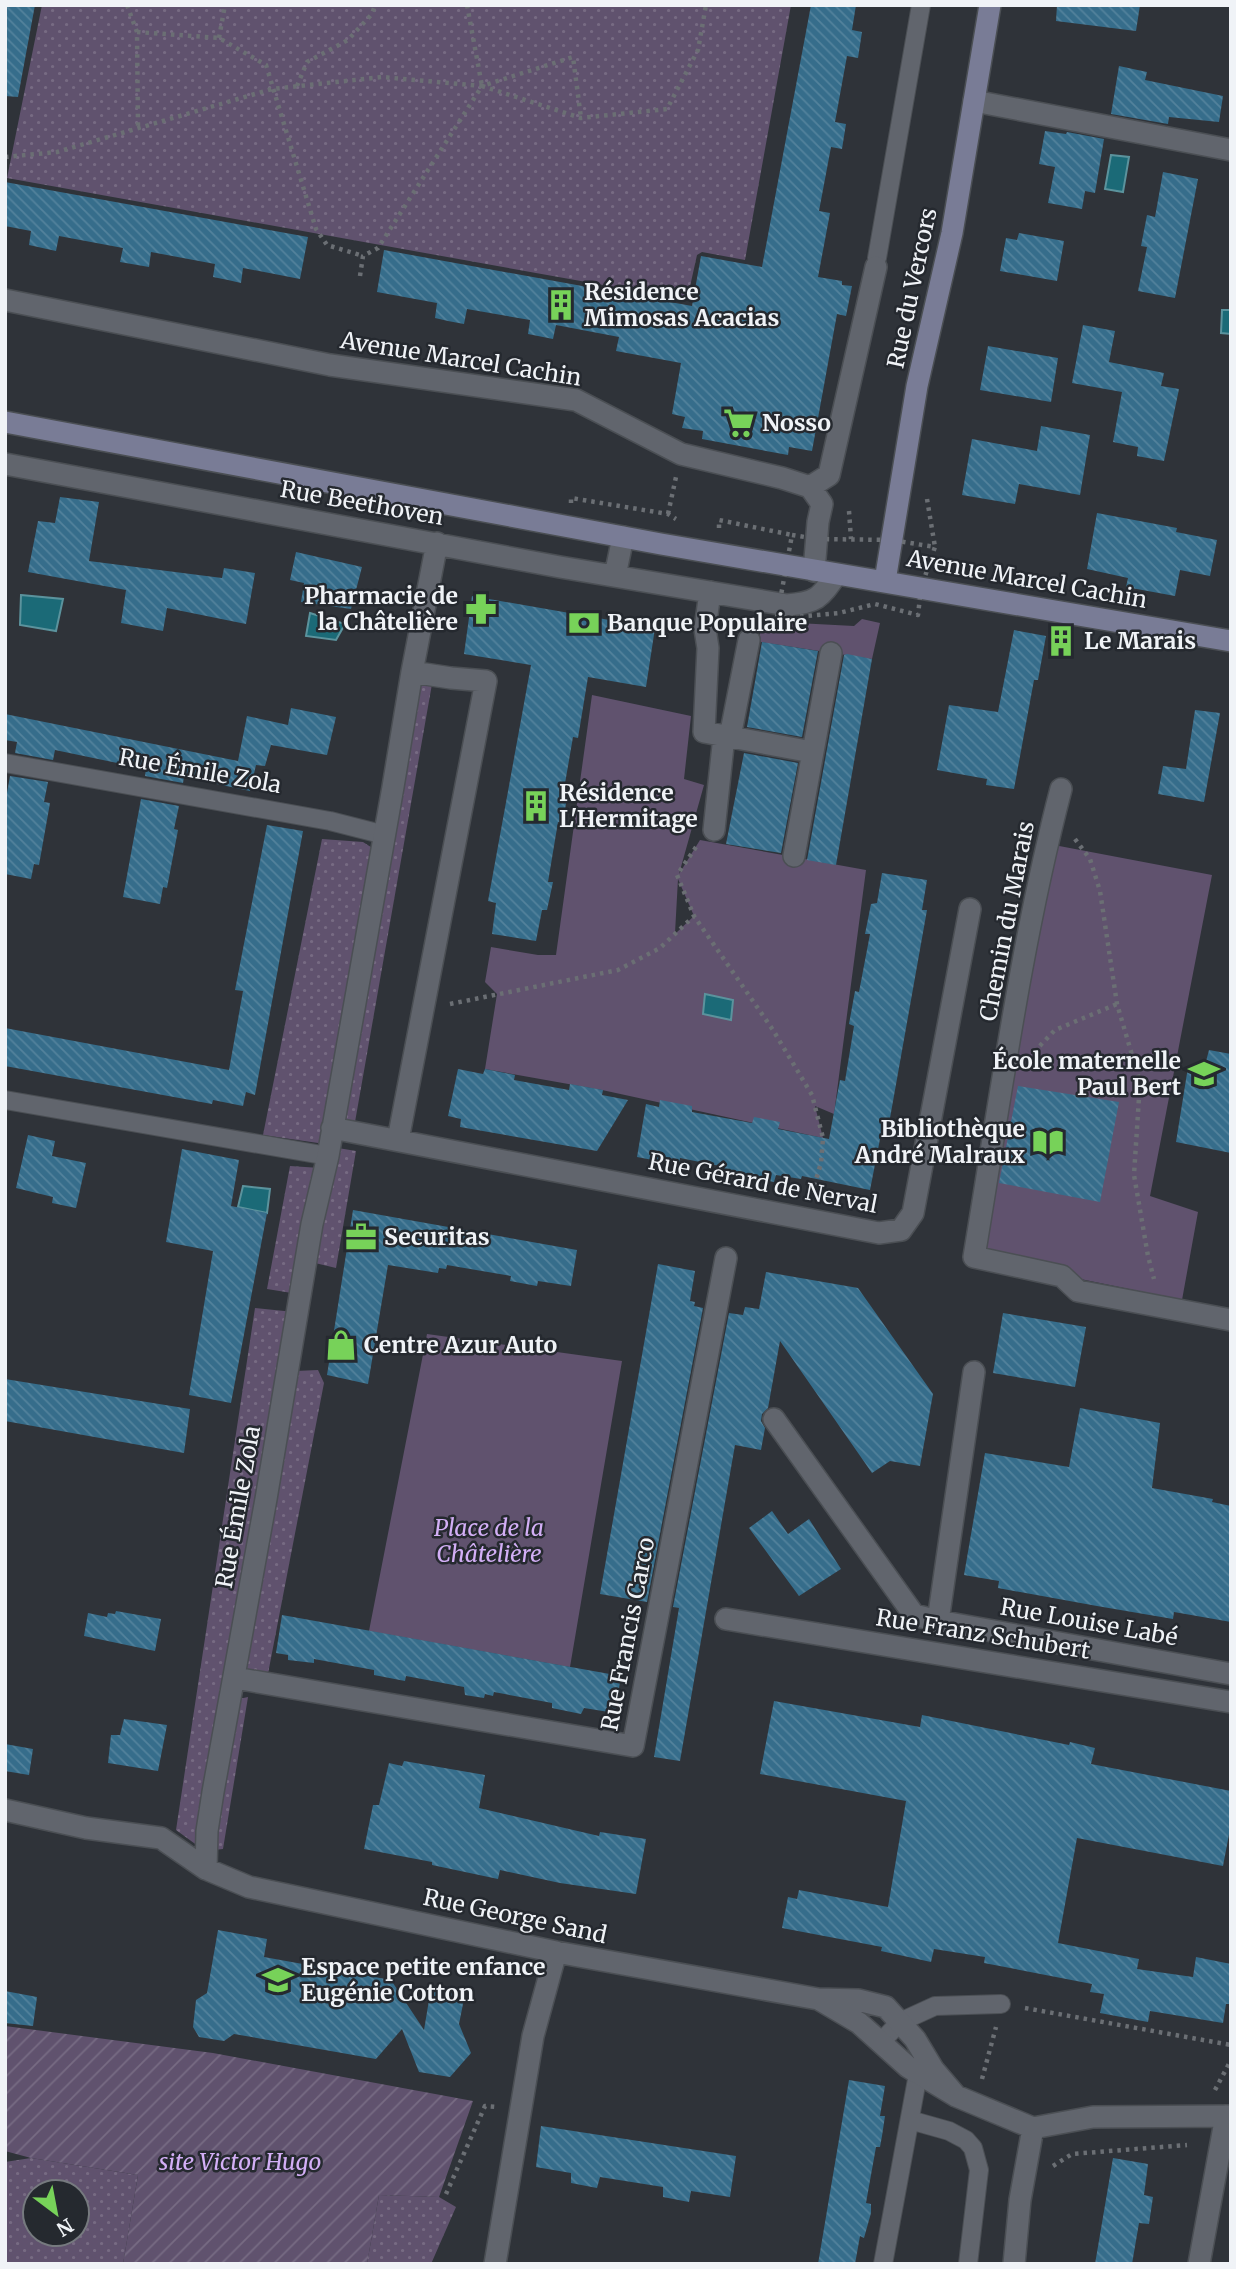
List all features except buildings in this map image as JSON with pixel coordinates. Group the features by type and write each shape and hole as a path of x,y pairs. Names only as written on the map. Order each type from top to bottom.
{"street":[{"name":"Rue du Vercors","path":"885,581 915,398 952,233 990,5"},
{"path":"974,101 1231,150"},
{"path":"814,571 821,504 810,487 829,475 877,263"},
{"name":"Avenue Marcel Cachin","path":"5,300 330,365 576,400 681,454 810,487"},
{"name":"Avenue Marcel Cachin","path":"5,422 623,537 1231,641"},
{"name":"Rue Beethoven","path":"5,464 787,605 807,604 821,596 836,575"},
{"path":"615,576 623,537"},
{"name":"Rue Émile Zola","path":"206,1869 207,1831 213,1792 312,1224 328,1156 412,672 437,544"},
{"path":"710,592 705,628 708,649 704,732 812,752"},
{"path":"714,830 727,737 749,640"},
{"path":"794,856 831,653"},
{"path":"398,1140 486,681 412,672"},
{"name":"Chemin du Marais","path":"1061,789 1027,932 974,1258 1062,1276 1078,1292 1231,1320"},
{"name":"Rue Gérard de Nerval","path":"332,1128 879,1233 901,1230 913,1213 971,909"},
{"name":"Rue Francis Carco","path":"235,1678 634,1746 726,1258"},
{"path":"938,1621 974,1372"},
{"name":"Rue Louise Labé","path":"775,1419 914,1615 1231,1674"},
{"name":"Rue Franz Schubert","path":"726,1619 1231,1702"},
{"name":"Rue George Sand","path":"5,1810 86,1828 161,1838 206,1869 249,1887 556,1952 818,1999 858,2000 886,2007 915,2039 922,2065 956,2096 1032,2128"},
{"path":"495,2264 533,2036 556,1952"},
{"name":"Rue George Sand","path":"818,1999 859,2023 908,2067 922,2065"},
{"path":"1014,2264 1020,2200 1032,2128 1093,2117 1228,2116 1199,2264"}],"lane":[{"path":"877,263 921,5"},
{"name":"Rue Émile Zola","path":"5,763 330,821 385,835"},
{"path":"5,1100 328,1156"},
{"path":"880,2043 901,2022 935,2006 1001,2004"},
{"path":"883,2264 922,2065"},
{"path":"910,2120 949,2131 966,2140 973,2148 979,2170 968,2264"}],"path":[{"path":"127,5 137,32 138,127"},
{"path":"219,38 225,5"},
{"path":"298,86 307,62 348,40 372,14 375,5"},
{"path":"467,5 482,86"},
{"path":"5,157 57,152 272,89 382,77 482,86 581,118 667,109 698,50 705,5"},
{"path":"137,32 219,38 266,65 316,229 327,245 363,256 378,248 482,86 573,57 581,118"},
{"path":"360,276 363,256"},
{"path":"719,528 719,520 792,535"},
{"name":"Chemin du Marais","path":"1055,810 1090,859 1100,891 1116,1004 1139,1082 1135,1175 1148,1256 1162,1307"},
{"path":"714,830 700,840 677,875 694,916 773,1030 813,1095 823,1138 821,1163 805,1219"},
{"path":"482,997 618,970 660,948 694,916"},
{"path":"1003,1083 1055,1030 1116,1004"},
{"path":"976,2104 1001,2004 1231,2045"},
{"path":"1050,2179 1052,2166 1072,2154 1187,2145 1231,2060"},
{"path":"446,2194 485,2106 523,2107"}],"green space":[{"path":"42,5 791,5 745,260 702,252 697,255 687,300 7,178"},
{"path":"862,619 880,623 872,659 761,642 758,623 854,626"},
{"path":"416,683 432,684 355,1122 340,1121"},
{"path":"592,695 691,716 684,779 704,785 679,874 700,840 866,870 834,1114 815,1106 823,1138 602,1090 485,1069 497,994 485,982 491,947 538,955 556,955","holes":["678,879 694,916 675,933"]},
{"path":"322,839 363,842 377,851 325,1144 263,1135"},
{"path":"1054,845 1212,875 1150,1196 1198,1212 1182,1300 979,1258"},
{"path":"338,1148 356,1151 336,1268 315,1263"},
{"path":"290,1166 320,1168 298,1294 267,1289"},
{"path":"255,1308 294,1312 198,1846 176,1830"},
{"name":"Place de la Châtelière","path":"427,1334 622,1361 570,1667 369,1631"},
{"path":"318,1370 324,1383 266,1684 242,1689 296,1371"},
{"path":"248,1697 223,1849 214,1850 239,1699"},
{"name":"site Victor Hugo","path":"5,2026 213,2053 473,2101 439,2197 379,2195 367,2264 123,2264 138,2175 31,2158 5,2151"},
{"path":"31,2158 138,2175 123,2264 5,2264 5,2162"},
{"path":"379,2195 439,2197 456,2207 431,2264 367,2264"}],"water":[{"path":"1111,155 1129,157 1123,192 1105,189"},
{"path":"1222,310 1231,310 1231,334 1221,333"},
{"path":"21,595 63,599 56,631 20,625"},
{"path":"310,613 345,624 336,640 306,636"},
{"path":"705,994 733,1000 731,1020 703,1014"},
{"path":"243,1186 270,1189 267,1213 238,1207"}],"place":[{"name":"Résidence Mimosas Acacias","path":"561,305"},
{"name":"Nosso","path":"739,423"},
{"name":"Pharmacie de la Châtelière","path":"481,609"},
{"name":"Banque Populaire","path":"584,623"},
{"name":"Le Marais","path":"1061,641"},
{"name":"Résidence L'Hermitage","path":"536,806"},
{"name":"École maternelle Paul Bert","path":"1204,1074"},
{"name":"Bibliothèque André Malraux","path":"1048,1142"},
{"name":"Securitas","path":"361,1237"},
{"name":"Centre Azur Auto","path":"341,1345"},
{"name":"Espace petite enfance Eugénie Cotton","path":"278,1980"}]}
